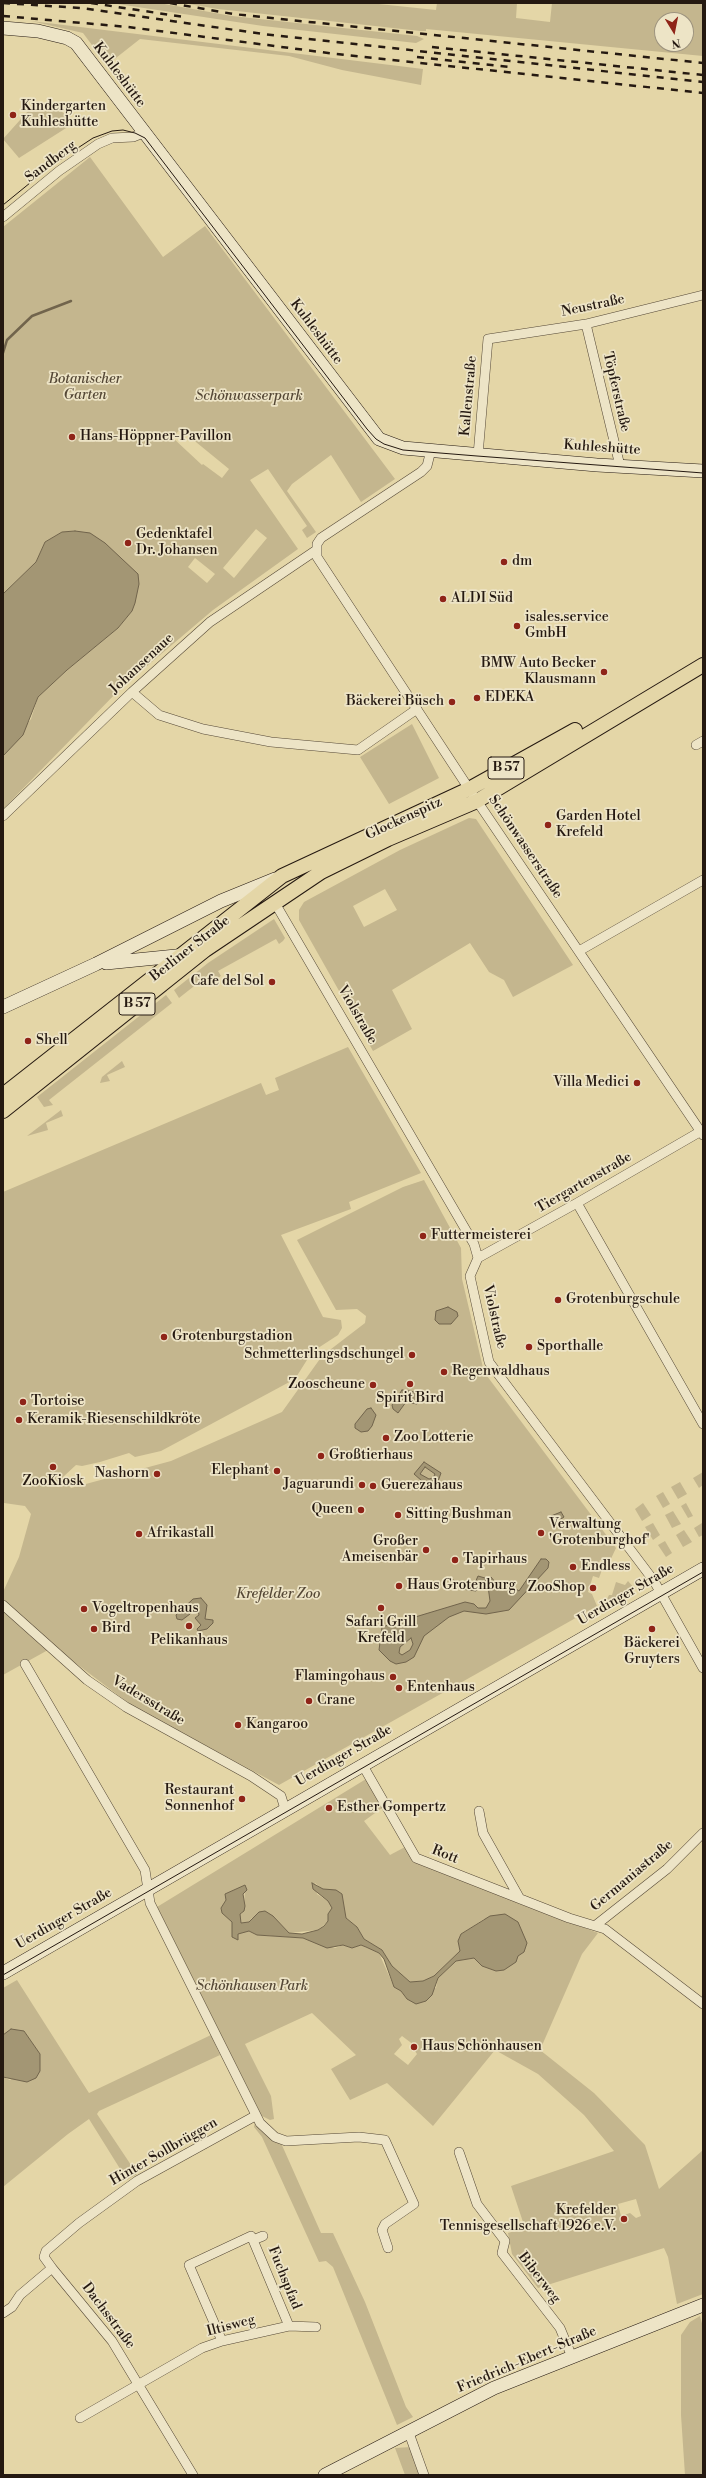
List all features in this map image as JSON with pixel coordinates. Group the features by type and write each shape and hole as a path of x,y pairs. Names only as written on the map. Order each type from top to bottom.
{"main road":[{"name":"Glockenspitz","path":"282,876 469,789 703,655"},
{"name":"Glockenspitz","path":"275,903 322,872 388,839 477,801 703,665"},
{"name":"Berliner Straße","path":"3,1094 282,876"},
{"name":"Berliner Straße","path":"3,1110 206,950 275,903"}],"street":[{"name":"Kuhleshütte","path":"3,28 14,27 38,31 67,38 76,43 143,133 372,432 379,439 392,446 478,455 703,471"},
{"name":"Sandberg","path":"3,217 59,171 98,144 112,138 132,137 143,133"},
{"name":"Neustraße","path":"488,339 586,324 703,295"},
{"name":"Töpferstraße","path":"586,324 620,466"},
{"name":"Kallenstraße","path":"478,455 488,339"},
{"path":"315,551 321,538 421,472 427,466 432,450"},
{"name":"Johansenaue","path":"3,816 132,692 210,622 315,551"},
{"name":"Schönwasserstraße","path":"315,551 317,557 469,789 702,1132"},
{"path":"132,692 159,715 203,729 272,742 358,750 417,709"},
{"name":"Glockenspitz","path":"3,1006 96,964 221,902 282,876"},
{"path":"579,951 703,880"},
{"name":"Violstraße","path":"275,903 474,1244 478,1258 470,1276 489,1362 661,1593 703,1668"},
{"name":"Glockenspitz","path":"96,964 158,956 182,955 206,950"},
{"name":"Tiergartenstraße","path":"478,1258 702,1132"},
{"path":"577,1203 703,1424"},
{"name":"Uerdinger Straße","path":"3,1972 703,1569"},
{"name":"Vadersstraße","path":"3,1604 87,1680 126,1707 251,1776 281,1796 285,1810"},
{"path":"25,1664 145,1870 150,1903 255,2116 276,2137 286,2141 359,2137 385,2140 414,2204 385,2224 382,2230 388,2248"},
{"name":"Rott","path":"362,1764 416,1858 569,1918 596,1925 621,1940 703,2004"},
{"path":"479,1811 483,1833 520,1899"},
{"name":"Germaniastraße","path":"596,1925 667,1869 703,1833"},
{"name":"Hinter Sollbrüggen","path":"52,2268 44,2257 46,2251 78,2223 137,2181 255,2116"},
{"name":"Biberweg","path":"459,2152 477,2204 505,2241 502,2253 560,2328 572,2357"},
{"name":"Fuchspfad","path":"222,2341 189,2264 251,2236 289,2326"},
{"name":"Fuchspfad","path":"253,2240 263,2236"},
{"path":"3,2314 12,2307 20,2295 52,2268"},
{"name":"Dachsstraße","path":"52,2268 112,2341 192,2475"},
{"name":"Friedrich-Ebert-Straße","path":"325,2475 487,2392 703,2305"},
{"name":"Iltisweg","path":"138,2383 202,2348 222,2341 289,2326 316,2327"},
{"path":"80,2418 138,2383"},
{"path":"409,2433 424,2475"}],"green space":[{"path":"111,3 159,3 232,16 417,36 424,39 416,43 263,26"},
{"path":"183,3 369,3 436,10 437,3 517,3 516,18 550,22 552,3 703,3 703,56 662,52 694,52 694,12 654,12 654,51 426,29 426,31 218,9"},
{"path":"31,21 423,69 421,85 342,70 289,56 140,39 107,65 83,33"},
{"path":"37,101 59,109 74,123 19,158 3,139"},
{"name":"Schönwasserpark","path":"90,157 163,257 205,226 395,479 361,502 331,455 292,484 287,491 316,532 307,538 302,530 307,526 268,469 250,480 298,549 213,610 120,689 3,809 3,756 31,719 38,697 67,670 118,628 132,611 75,531 62,532 45,542 36,562 3,594 3,227","holes":["180,429 229,469 222,478 203,464 202,465 173,438","256,529 267,538 234,578 223,568","195,558 215,574 207,583 188,567"]},
{"path":"412,724 439,778 389,804 360,757"},
{"path":"469,818 476,819 573,965 513,997 504,980 489,972 470,943 392,990 412,1029 373,1051 299,920 299,910 304,902 400,850","holes":["385,889 397,910 364,927 353,906"]},
{"path":"274,919 285,938 283,941 279,944 276,939 218,971 221,976 216,979 212,972 179,998 174,990 208,963"},
{"path":"166,988 167,991 36,1095 36,1091"},
{"path":"166,995 172,1003 49,1100 53,1105 44,1107 37,1097"},
{"name":"Krefelder Zoo","path":"348,1047 421,1173 349,1202 351,1209 281,1235 323,1317 341,1320 342,1328 338,1335 312,1352 295,1379 161,1451 135,1457 129,1453 100,1462 82,1466 76,1465 63,1477 71,1488 171,1461 282,1412 322,1356 365,1323 366,1316 357,1309 336,1310 297,1240 403,1187 424,1180 461,1248 462,1279 484,1372 616,1548 609,1563 600,1560 598,1566 603,1567 599,1578 593,1576 588,1592 592,1594 597,1606 279,1785 131,1705 61,1652 3,1599 3,1592 19,1557 31,1514 25,1506 4,1503 3,1500 3,1192 261,1083 266,1095 279,1090 275,1078"},
{"path":"122,1061 125,1067 107,1075 110,1081 100,1083 102,1077"},
{"path":"61,1110 63,1116 46,1123 48,1130 27,1136"},
{"path":"703,1472 703,1485 699,1488 693,1478"},
{"path":"680,1482 687,1494 678,1499 671,1487"},
{"path":"663,1492 670,1504 663,1508 656,1496"},
{"path":"643,1503 651,1515 642,1521 635,1509"},
{"path":"686,1503 693,1516 688,1518 681,1506"},
{"path":"673,1511 681,1524 672,1528 665,1515"},
{"path":"653,1523 660,1535 653,1540 645,1527"},
{"path":"702,1523 703,1535 699,1537 694,1528"},
{"path":"684,1530 692,1542 683,1547 676,1535"},
{"path":"665,1541 672,1553 666,1557 658,1545"},
{"path":"628,1581 634,1588 610,1602 607,1599 609,1595 612,1595 616,1582 625,1585"},
{"path":"3,1609 48,1650 3,1675"},
{"name":"Schönhausen Park","path":"366,1779 382,1808 364,1821 390,1855 405,1847 415,1862 598,1933 582,1954 540,2050 594,2093 645,2145 659,2189 703,2150 703,2294 677,2304 668,2257 664,2248 538,2288 512,2254 508,2233 525,2228 511,2186 614,2151 584,2115 538,2074 495,2050 433,2126 387,2083 350,2100 331,2069 356,2055 312,2013 245,2044 271,2096 274,2119 270,2120 262,2116 157,1907","holes":["315,1883 322,1889 342,1894 346,1918 357,1927 364,1939 382,1950 392,1966 410,1982 423,1981 434,1976 460,1951 461,1934 484,1919 488,1968 482,1966 474,1958 456,1961 438,1978 436,1988 407,1999 401,1991 394,1987 379,1953 361,1945 352,1948 343,1945 335,1948 303,1938 257,1935 249,1931 243,1931 232,1937 232,1921 222,1913 221,1908 226,1900 226,1894 245,1885 244,1911 240,1914 241,1923 249,1922 252,1918 273,1916 289,1933 318,1930 328,1921 328,1914 332,1908 328,1901 317,1894","402,2036 418,2048 415,2051 417,2054 408,2065 394,2054 402,2045 399,2039","636,2199 641,2216 636,2218 630,2213 621,2216 618,2204"]},
{"path":"17,1980 89,2093 211,2035 220,2055 99,2111 97,2114 137,2174 127,2180 89,2119 68,2134 3,2187 3,2077 10,2080 40,2054 24,2031 3,2035 3,1988"},
{"path":"255,2121 281,2143 321,2233 333,2233 365,2302 406,2407 413,2417 397,2425 333,2267 326,2261 319,2262 262,2137 254,2127"},
{"path":"700,2316 703,2327 703,2475 685,2475 681,2415 681,2335 690,2322"},
{"path":"411,2447 421,2475 405,2475 395,2448"}],"shaded area":[{"path":"75,531 90,533 105,543 138,574 139,584 135,603 132,611 118,628 67,670 38,697 23,735 3,756 3,594 36,562 45,542 62,532"},
{"path":"448,1307 457,1312 458,1316 451,1324 439,1324 435,1320 436,1311"},
{"path":"402,1390 415,1392 418,1394 419,1402 417,1404 406,1402 398,1413 393,1409 392,1405"},
{"path":"371,1408 376,1415 372,1426 368,1431 361,1432 355,1428 355,1424 367,1409"},
{"path":"424,1462 441,1473 437,1484 430,1488 414,1474","holes":["425,1467 435,1474 433,1478 429,1479 420,1474"]},
{"path":"561,1512 564,1517 561,1519 551,1516"},
{"path":"541,1559 546,1559 549,1562 548,1568 509,1610 486,1614 464,1611 449,1617 424,1636 414,1657 406,1662 396,1664 390,1661 379,1650 382,1627 465,1602 474,1604 478,1608 486,1608 490,1601 488,1586 482,1585 476,1591 462,1589 450,1586 450,1579 468,1585 475,1583 478,1576 485,1578 486,1581 491,1577 500,1588 513,1587 519,1591","holes":["411,1638 413,1644 410,1650 402,1655 399,1653 400,1647"]},
{"path":"201,1598 207,1605 205,1619 213,1620 213,1623 207,1629 198,1631 197,1629 201,1625 195,1618 199,1615 198,1610 192,1609 190,1614 182,1620 177,1619 176,1615 193,1599"},
{"path":"312,1883 323,1889 336,1890 342,1894 346,1918 357,1927 364,1939 382,1950 392,1966 410,1982 423,1981 434,1976 460,1951 458,1941 461,1934 490,1916 505,1914 518,1922 527,1943 524,1952 518,1956 516,1962 504,1970 496,1971 482,1966 474,1958 456,1961 438,1978 432,1995 426,2001 416,2004 407,1999 401,1991 394,1987 384,1959 379,1953 361,1945 352,1948 343,1945 327,1948 303,1938 257,1935 249,1931 238,1934 238,1940 232,1937 232,1922 222,1913 221,1908 226,1900 225,1894 245,1885 247,1890 243,1894 245,1906 244,1911 240,1914 241,1923 249,1922 259,1912 265,1911 273,1916 289,1933 302,1934 318,1930 324,1926 328,1921 328,1914 332,1908 328,1901 313,1889"},
{"path":"11,2029 24,2031 40,2054 40,2071 36,2078 27,2082 3,2077 3,2035"}],"waterway":[{"path":"3,353 7,340 32,316 71,301"}],"tram line":[{"path":"3,205 52,165 93,138 112,131 123,130 135,133 145,138 367,429 376,439 384,444 403,450 703,473"},
{"path":"3,1975 703,1572"}],"railway":[{"path":"3,3 81,8 263,34 703,82"},
{"path":"91,3 184,17"},
{"path":"170,3 233,14 703,63"},
{"path":"3,16 128,27 336,54 703,93"},
{"path":"432,47 703,75"},
{"path":"417,57 510,67"}],"place":[{"name":"Kindergarten Kuhleshütte","path":"13,115"},
{"name":"Hans-Höppner-Pavillon","path":"72,437"},
{"name":"Gedenktafel Dr. Johansen","path":"128,543"},
{"name":"dm","path":"504,562"},
{"name":"ALDI Süd","path":"443,599"},
{"name":"isales.service GmbH","path":"517,626"},
{"name":"BMW Auto Becker Klausmann","path":"604,672"},
{"name":"EDEKA","path":"477,698"},
{"name":"Bäckerei Büsch","path":"452,702"},
{"name":"Garden Hotel Krefeld","path":"548,825"},
{"name":"Cafe del Sol","path":"272,982"},
{"name":"Shell","path":"28,1041"},
{"name":"Villa Medici","path":"637,1083"},
{"name":"Futtermeisterei","path":"423,1236"},
{"name":"Grotenburgschule","path":"558,1300"},
{"name":"Grotenburgstadion","path":"164,1337"},
{"name":"Sporthalle","path":"529,1347"},
{"name":"Schmetterlingsdschungel","path":"412,1355"},
{"name":"Regenwaldhaus","path":"444,1372"},
{"name":"Spirit Bird","path":"410,1384"},
{"name":"Zooscheune","path":"373,1385"},
{"name":"Tortoise","path":"23,1402"},
{"name":"Keramik-Riesenschildkröte","path":"19,1420"},
{"name":"Zoo Lotterie","path":"386,1438"},
{"name":"Großtierhaus","path":"321,1456"},
{"name":"ZooKiosk","path":"53,1467"},
{"name":"Elephant","path":"277,1471"},
{"name":"Nashorn","path":"157,1474"},
{"name":"Jaguarundi","path":"362,1485"},
{"name":"Guerezahaus","path":"373,1486"},
{"name":"Queen","path":"361,1510"},
{"name":"Sitting Bushman","path":"398,1515"},
{"name":"Verwaltung 'Grotenburghof'","path":"541,1533"},
{"name":"Afrikastall","path":"139,1534"},
{"name":"Großer Ameisenbär","path":"426,1550"},
{"name":"Tapirhaus","path":"455,1560"},
{"name":"Endless","path":"573,1567"},
{"name":"Haus Grotenburg","path":"399,1586"},
{"name":"ZooShop","path":"593,1588"},
{"name":"Safari Grill Krefeld","path":"381,1608"},
{"name":"Vogeltropenhaus","path":"84,1609"},
{"name":"Pelikanhaus","path":"189,1626"},
{"name":"Bird","path":"94,1629"},
{"name":"Bäckerei Gruyters","path":"652,1629"},
{"name":"Flamingohaus","path":"393,1677"},
{"name":"Entenhaus","path":"399,1688"},
{"name":"Crane","path":"309,1701"},
{"name":"Kangaroo","path":"238,1725"},
{"name":"Restaurant Sonnenhof","path":"242,1799"},
{"name":"Esther Gompertz","path":"329,1808"},
{"name":"Haus Schönhausen","path":"414,2047"},
{"name":"Krefelder Tennisgesellschaft 1926 e.V.","path":"624,2219"}],"park label":[{"name":"Botanischer Garten","path":"85,388"}]}
